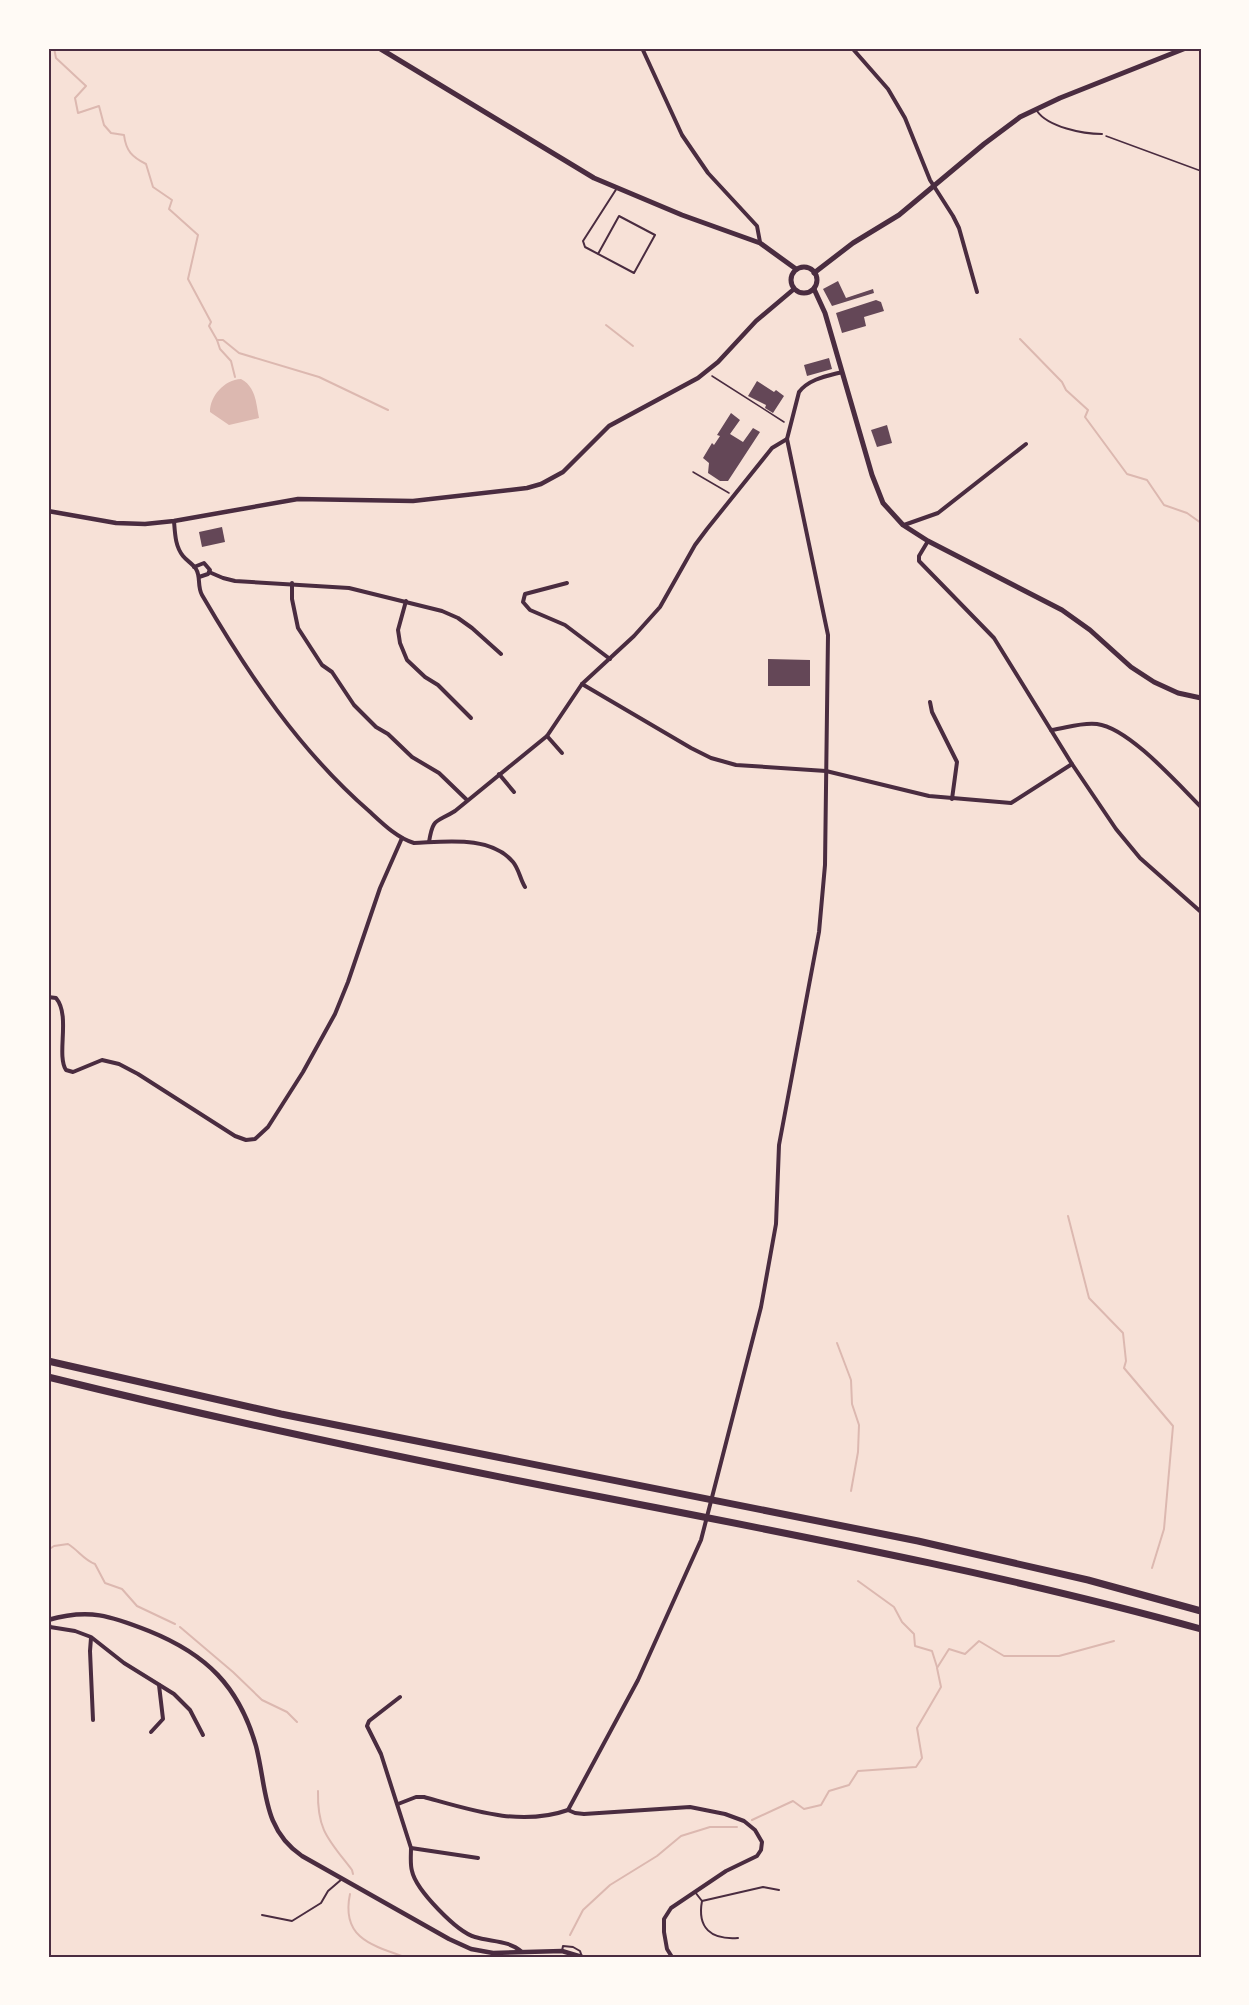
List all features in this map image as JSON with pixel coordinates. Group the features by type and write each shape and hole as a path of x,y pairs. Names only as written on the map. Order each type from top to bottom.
{"highway":[{"path":"48,1361 281,1414 918,1540 1088,1580 1201,1611"},
{"path":"48,1377 311,1439 945,1565 1119,1606 1201,1629"}],"main road":[{"path":"379,48 567,163 617,188 682,215 760,243 796,269"},
{"path":"814,273 853,243 899,215 998,133 1036,108 1186,48"},
{"path":"814,289 805,293 794,288 791,278 796,269 804,267 814,273 816,281 814,289 825,313 872,475 883,503 903,525 928,541 1062,610 1090,630 1131,667 1154,682 1178,693 1201,698"}],"street":[{"path":"642,48 682,135 708,173 757,226 760,243"},
{"path":"852,48 888,88 897,102 915,139 930,180 959,228 977,292"},
{"path":"48,511 116,523 174,521 298,499 413,501 526,488 541,484 571,466 609,426 698,378 718,362 756,321 794,288"},
{"path":"568,1810 638,1680 701,1540 760,1307 776,1224 779,1145 822,910 828,635 787,439 799,392 804,386 808,382 843,372"},
{"path":"429,842 435,821 455,811 547,736 582,684 610,659 660,607 695,545 772,448 787,439"},
{"path":"903,525 938,513 1026,444"},
{"path":"174,521 178,548 194,567 199,577 199,589 222,629 300,742 351,795 402,838 414,843 472,843 495,848 516,865 525,887"},
{"path":"928,541 919,556 919,561 993,638 1116,830 1140,858 1201,912"},
{"path":"194,567 204,563 209,572 223,579 349,588 442,610 458,618 501,654"},
{"path":"199,577 209,572"},
{"path":"292,583 291,599 298,628 322,665 335,675 354,705 412,757 439,772 467,800"},
{"path":"567,583 525,594 523,602 530,610 565,625 610,659"},
{"path":"406,601 398,630 400,643 407,660 425,677 438,685 471,718"},
{"path":"582,684 691,748 726,763 826,771 928,796 1011,803 1072,764"},
{"path":"930,702 932,712 957,762 952,799"},
{"path":"1051,730 1087,723 1112,728 1129,738 1201,807"},
{"path":"547,736 562,753"},
{"path":"499,774 514,792"},
{"path":"48,998 56,998 60,1003 63,1064 66,1070 73,1072 102,1060 110,1061 138,1074 235,1136 246,1140 255,1139 267,1127 291,1090 335,1014 380,888 402,838"},
{"path":"203,1735 190,1710 174,1694 124,1663 91,1637 75,1631 50,1628 48,1621 75,1614 116,1617 184,1647 208,1665 236,1697 245,1714 256,1747 270,1814 278,1834 292,1849 449,1939 471,1949 493,1953 562,1951 582,1957"},
{"path":"91,1637 93,1720"},
{"path":"151,1732 163,1719 159,1685"},
{"path":"400,1697 369,1721 367,1726 381,1754 398,1804 411,1848 412,1871 416,1880 421,1889 452,1922 470,1936 514,1944 522,1952"},
{"path":"398,1804 416,1797 510,1817 538,1817 568,1810 584,1814 690,1806 744,1821 755,1830 762,1842 761,1850 757,1856 726,1871 671,1908 664,1919 664,1932 667,1949 672,1957"},
{"path":"411,1848 478,1858"},
{"path":"562,1951 564,1957"}],"lane":[{"path":"1036,108 1039,114 1048,121 1086,134 1102,134"},
{"path":"598,254 619,216 654,235 634,273 598,254 585,247 583,241 617,188"},
{"path":"262,1915 292,1921 321,1903 328,1891 342,1879"},
{"path":"702,1900 763,1887 779,1890"},
{"path":"695,1892 702,1900"},
{"path":"702,1900 699,1918 703,1925 713,1934 726,1939 738,1938"}],"path":[{"path":"1102,134 1201,171"},
{"path":"711,376 790,426"},
{"path":"693,471 735,496"}],"shaded area":[{"path":"241,379 250,386 259,418 229,425 210,412 212,400 229,382"}],"building":[{"path":"838,281 846,298 873,289 874,293 832,306 823,289"},
{"path":"876,300 881,302 884,311 864,317 866,326 842,333 836,313"},
{"path":"829,358 832,369 807,376 804,365"},
{"path":"757,381 784,396 773,413 765,408 766,405 748,396"},
{"path":"731,413 740,420 730,434 743,442 753,428 760,432 728,481 720,481 708,473 709,463 703,458 712,443 714,445 720,436 717,435"},
{"path":"887,425 892,443 877,447 871,430"},
{"path":"222,527 225,542 202,547 199,532"},
{"path":"768,659 810,660 810,686 768,686"}],"waterway":[{"path":"54,48 56,58 86,86 75,98 78,113 99,106 104,125 111,133 124,135 131,153 146,164 153,187 172,200 169,209 198,235 188,279 211,322 209,326 217,340 223,340 239,353 319,377 388,410"},
{"path":"606,325 633,346"},
{"path":"1020,339 1062,382 1066,390 1088,410 1085,417 1127,474 1147,480 1164,505 1187,513 1201,523"},
{"path":"217,340 220,349 231,361 235,377"},
{"path":"1068,1216 1089,1298 1123,1333 1126,1361 1124,1368 1173,1426 1164,1529 1152,1568"},
{"path":"837,1343 851,1380 852,1404 859,1425 858,1452 851,1491"},
{"path":"48,1550 54,1546 68,1544 95,1564 105,1583 122,1589 137,1606 175,1624"},
{"path":"858,1581 894,1607 902,1622 914,1634 915,1646 932,1651 937,1667"},
{"path":"180,1627 262,1700 287,1712 297,1722"},
{"path":"752,1820 793,1801 804,1809 821,1805 829,1791 849,1785 858,1771 916,1767 922,1758 917,1728 941,1687 937,1668 949,1649 965,1654 979,1641 1004,1656 1059,1656 1114,1641"},
{"path":"318,1791 322,1826 353,1874"},
{"path":"570,1935 583,1910 610,1885 657,1856 681,1836 710,1827 737,1827"},
{"path":"350,1894 348,1909 354,1930 370,1943 405,1957"}]}
